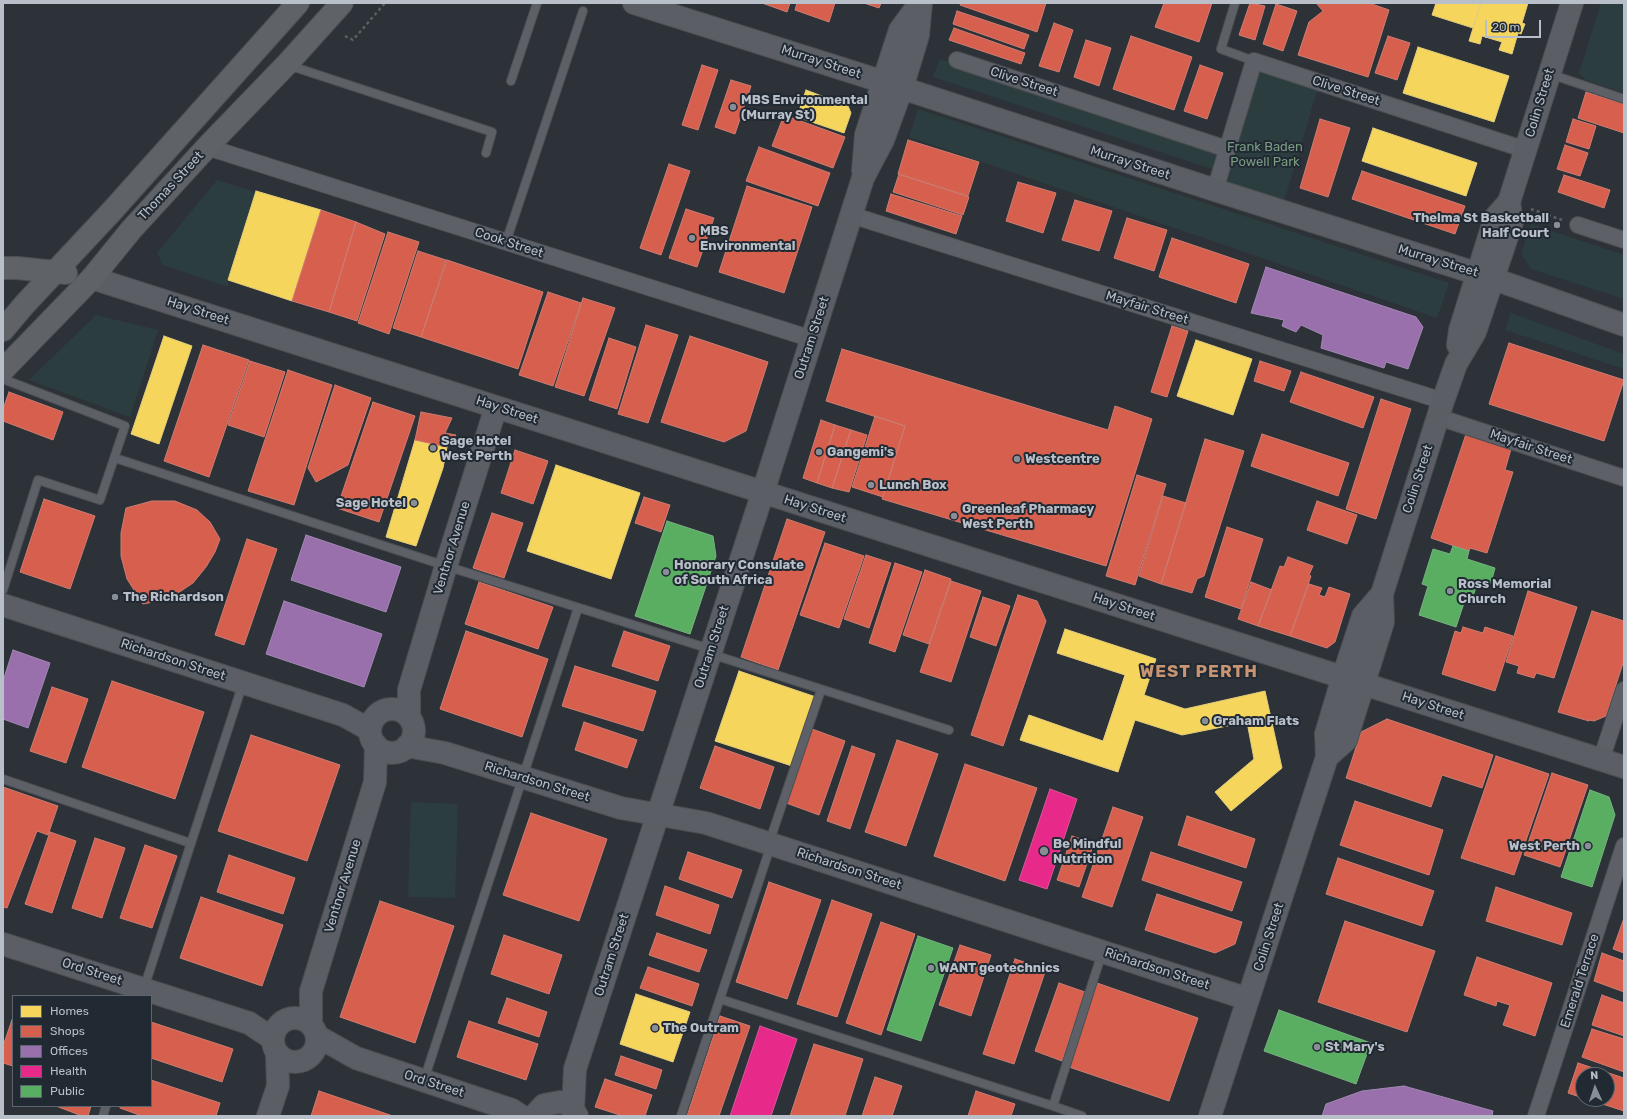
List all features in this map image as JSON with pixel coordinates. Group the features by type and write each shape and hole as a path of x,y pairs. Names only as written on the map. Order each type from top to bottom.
{"main road":[{"name":"Thomas Street","path":"3,330 112,211 298,3"},
{"name":"Thomas Street","path":"3,370 92,278 131,230 207,147 287,64 342,3"},
{"name":"Hay Street","path":"3,268 56,271 92,278"}],"street":[{"name":"Murray Street","path":"634,3 1486,276 1624,324"},
{"name":"Outram Street","path":"575,1113 575,1069 763,492 863,178 866,135 892,85 900,30 920,3"},
{"name":"Colin Street","path":"1210,1116 1327,757 1326,734 1353,680 1363,616 1382,594 1440,409 1456,364 1460,330 1512,222 1509,202 1572,3"},
{"name":"Clive Street","path":"957,60 1227,149"},
{"path":"1214,190 1254,61"},
{"name":"Clive Street","path":"1254,61 1526,150"},
{"name":"Cook Street","path":"207,147 812,339"},
{"name":"Mayfair Street","path":"851,215 1440,409 1624,478"},
{"path":"1578,225 1624,240"},
{"name":"Hay Street","path":"92,278 1624,767"},
{"name":"Ventnor Avenue","path":"411,721 410,690 446,566 496,407"},
{"name":"Richardson Street","path":"3,605 343,715 373,738"},
{"path":"385,710 400,710 411,721 413,736 404,749 387,752 373,738 374,719 385,710 410,690"},
{"path":"1601,760 1624,690"},
{"name":"Richardson Street","path":"343,715 385,710"},
{"name":"Richardson Street","path":"411,721 445,753"},
{"name":"Ventnor Avenue","path":"268,1116 278,1086 302,1036 311,991 375,782 373,738"},
{"name":"Ventnor Avenue","path":"375,782 404,749"},
{"name":"Richardson Street","path":"404,749 445,753 621,808 706,822 1248,999"},
{"name":"Emerald Terrace","path":"1536,1116 1624,846"},
{"name":"Ord Street","path":"3,944 143,992 248,1023 302,1036 356,1058 424,1081 531,1111 560,1102 567,1104 575,1113"},
{"name":"Ord Street","path":"248,1023 275,1046 282,1059 289,1062 302,1036"},
{"path":"275,1046 274,1032 302,1036"},
{"name":"Ventnor Avenue","path":"275,1046 278,1086"},
{"name":"Outram Street","path":"531,1111 575,1069"}],"lane":[{"path":"510,81 537,3"},
{"path":"1235,3 1221,49 1254,61"},
{"path":"506,242 584,11"},
{"path":"287,64 492,132 486,153"},
{"path":"1550,74 1624,98"},
{"path":"3,379 125,426 100,500 38,480 3,590"},
{"path":"115,458 711,651 821,690 949,730"},
{"path":"424,1081 578,608"},
{"path":"143,992 243,683"},
{"path":"681,1116 821,690"},
{"path":"3,779 190,843"},
{"path":"1053,1106 1102,951"},
{"path":"720,999 1082,1116"}],"path":[{"path":"345,36 353,40 386,3"},
{"path":"1530,209 1578,225"}],"green space":[{"path":"1601,3 1624,3 1624,93 1586,80 1579,73"},
{"path":"940,59 1217,152 1212,169 933,77"},
{"name":"Frank Baden Powell Park","path":"1257,70 1317,91 1283,205 1222,185"},
{"path":"918,109 1449,283 1437,318 909,137"},
{"path":"217,180 259,193 228,280 228,287 163,265 157,253"},
{"path":"1531,224 1624,255 1624,299 1531,269 1521,254"},
{"path":"1511,313 1624,354 1624,369 1505,330"},
{"path":"96,315 158,330 130,417 29,380"},
{"path":"411,802 458,804 455,898 408,897"}],"building: Homes":[{"path":"1436,3 1481,3 1473,28 1432,15"},
{"path":"1481,3 1528,3 1522,23 1525,24 1521,34 1518,33 1512,54 1499,50 1502,42 1482,36 1480,44 1469,41"},
{"path":"1418,47 1509,76 1494,122 1403,93"},
{"path":"806,90 848,106 851,113 844,133 797,117"},
{"path":"1373,128 1477,163 1466,196 1362,161"},
{"path":"256,191 321,210 292,301 228,280"},
{"path":"164,336 192,346 159,444 131,434"},
{"path":"1196,340 1252,359 1233,415 1177,396"},
{"name":"Sage Hotel","path":"415,440 447,447 443,468 416,546 386,537"},
{"path":"556,465 640,493 611,579 527,551"},
{"name":"Graham Flats","path":"1065,629 1156,659 1144,695 1185,709 1265,691 1282,768 1231,811 1215,792 1254,759 1247,722 1182,735 1135,720 1118,772 1020,740 1029,715 1103,741 1125,675 1057,653"},
{"path":"739,671 816,697 792,766 715,741"},
{"name":"The Outram","path":"636,994 690,1012 673,1062 620,1044"}],"building: Shops":[{"path":"762,3 790,3 787,12"},
{"path":"797,3 835,3 829,22 795,10"},
{"path":"864,3 881,3 879,8"},
{"path":"961,3 1046,3 1037,32 960,5"},
{"path":"1164,3 1212,3 1199,42 1155,27"},
{"path":"1250,3 1265,6 1255,40 1239,35"},
{"path":"1316,3 1369,3 1389,10 1368,77 1298,55 1309,22 1323,11"},
{"path":"1276,4 1297,11 1283,51 1263,44"},
{"path":"957,11 1029,35 1024,49 953,24"},
{"path":"1054,23 1073,30 1059,72 1039,66"},
{"path":"954,28 1025,53 1021,64 949,40"},
{"path":"1131,36 1192,57 1174,110 1113,89"},
{"path":"1388,36 1410,43 1397,80 1375,73"},
{"path":"1086,40 1111,48 1099,86 1074,77"},
{"path":"702,65 718,70 698,130 682,125"},
{"path":"1200,65 1223,73 1207,119 1184,111"},
{"name":"MBS Environmental (Murray St)","path":"731,80 751,86 735,134 715,127"},
{"path":"1586,92 1624,104 1624,133 1578,118"},
{"path":"784,115 845,137 833,168 772,146"},
{"path":"1320,119 1350,128 1328,197 1300,188"},
{"path":"1573,119 1596,126 1589,149 1566,142"},
{"path":"908,140 979,162 968,196 898,174"},
{"path":"1565,145 1588,153 1580,176 1557,169"},
{"path":"759,147 830,173 818,206 746,181"},
{"path":"669,164 690,171 661,255 640,248"},
{"path":"1362,171 1465,206 1455,234 1352,199"},
{"path":"899,174 969,197 963,215 893,192"},
{"path":"1564,175 1610,190 1604,208 1558,192"},
{"path":"1018,182 1056,193 1043,233 1006,221"},
{"path":"747,186 812,207 784,293 719,272"},
{"path":"891,194 962,216 956,234 886,211"},
{"path":"1075,200 1112,211 1099,251 1062,240"},
{"name":"MBS Environmental","path":"686,209 714,218 697,267 669,258"},
{"path":"321,210 356,222 329,312 292,301"},
{"path":"1127,218 1167,230 1154,271 1114,258"},
{"path":"356,222 385,234 357,321 329,312"},
{"path":"388,232 419,242 389,334 358,323"},
{"path":"1172,238 1249,264 1236,303 1159,277"},
{"path":"418,251 446,260 421,337 393,328"},
{"path":"447,260 543,292 518,369 421,337"},
{"path":"548,292 581,303 553,386 519,375"},
{"path":"583,298 615,308 584,396 555,387"},
{"path":"646,325 678,335 648,423 618,414"},
{"path":"1172,326 1188,331 1167,397 1151,392"},
{"path":"690,336 768,362 746,431 724,442 661,422"},
{"path":"609,338 636,347 617,409 589,400"},
{"path":"1509,343 1624,380 1604,441 1489,404"},
{"path":"203,345 249,360 209,477 164,461"},
{"name":"Westcentre","path":"842,349 1108,430 1115,406 1152,419 1106,566 882,499 905,426 826,401"},
{"path":"250,361 285,372 264,437 228,425"},
{"path":"1260,361 1291,371 1284,391 1254,381"},
{"path":"288,370 332,385 294,505 248,491"},
{"path":"1301,372 1374,397 1363,428 1290,402"},
{"path":"335,385 371,398 348,465 316,482 308,468"},
{"path":"9,392 63,412 53,440 3,421 3,409"},
{"path":"1381,399 1411,409 1376,519 1346,509"},
{"path":"373,402 415,416 379,522 337,508"},
{"path":"421,412 452,418 445,433 456,435 447,447 415,440"},
{"path":"875,416 905,426 883,497 852,487"},
{"name":"Gangemi's","path":"821,420 835,425 817,483 803,478"},
{"path":"835,425 851,430 832,488 817,483"},
{"path":"851,430 867,435 849,492 832,488"},
{"path":"1262,434 1349,463 1338,496 1251,466"},
{"path":"1466,434 1511,449 1505,470 1513,472 1487,553 1470,548 1469,551 1431,538"},
{"path":"1205,439 1244,451 1204,576 1197,579 1192,593 1161,584"},
{"path":"515,450 548,461 533,504 501,493"},
{"path":"1137,475 1166,484 1135,585 1106,576"},
{"path":"1163,496 1186,503 1161,584 1139,576"},
{"path":"644,497 670,505 661,532 635,523"},
{"path":"44,499 95,516 70,589 20,572"},
{"path":"152,501 175,501 197,510 210,522 220,539 215,552 206,567 193,583 169,599 143,604 127,579 121,556 121,533 126,508"},
{"path":"1317,501 1357,515 1347,544 1307,530"},
{"path":"492,513 523,523 504,578 473,568"},
{"path":"787,519 825,532 778,670 741,657"},
{"path":"1227,527 1263,539 1241,609 1205,597"},
{"path":"247,539 277,549 244,645 215,635"},
{"path":"825,543 864,556 839,628 800,615"},
{"path":"866,555 891,563 869,628 844,619"},
{"path":"1288,557 1313,566 1309,575 1311,576 1290,636 1258,626 1280,566 1284,567"},
{"path":"895,563 922,572 895,652 869,643"},
{"path":"925,570 951,579 929,644 903,635"},
{"path":"951,581 981,591 951,682 920,672"},
{"path":"479,582 553,607 538,649 465,624"},
{"path":"1251,582 1272,590 1258,626 1238,619"},
{"path":"1309,584 1322,588 1319,595 1325,597 1329,587 1350,594 1335,642 1327,648 1290,636"},
{"path":"1528,591 1577,607 1554,678 1536,673 1534,678 1517,673 1519,666 1506,662"},
{"path":"1018,595 1037,601 1046,621 1003,746 971,735"},
{"path":"983,597 1010,606 996,646 970,637"},
{"path":"1592,611 1624,621 1624,660 1606,716 1594,721 1589,721 1558,712"},
{"path":"1463,627 1483,633 1485,627 1513,636 1495,691 1442,674 1455,631 1461,633"},
{"path":"466,631 548,659 522,737 440,709"},
{"path":"624,631 670,646 658,681 612,666"},
{"path":"575,666 656,691 643,731 562,706"},
{"path":"112,681 204,712 175,799 82,767"},
{"path":"52,687 88,699 66,763 30,751"},
{"path":"1387,719 1493,755 1482,788 1442,775 1431,807 1346,778 1361,732"},
{"path":"584,722 637,740 627,768 575,750"},
{"path":"812,729 845,741 819,815 786,803"},
{"path":"251,735 340,765 307,861 218,831"},
{"path":"897,740 938,754 906,846 865,832"},
{"path":"715,746 774,767 760,809 700,788"},
{"path":"852,746 875,754 850,829 827,821"},
{"path":"1496,756 1549,774 1514,875 1461,858"},
{"path":"965,764 1037,788 1005,881 934,856"},
{"path":"1552,773 1588,785 1560,867 1524,855"},
{"path":"3,787 58,806 48,835 37,831 7,908 3,907"},
{"path":"1355,801 1443,830 1429,875 1340,845"},
{"path":"1113,807 1143,817 1112,907 1082,897"},
{"path":"531,813 607,839 579,921 503,895"},
{"path":"1187,816 1255,839 1246,868 1178,845"},
{"path":"50,832 76,841 52,913 25,904"},
{"path":"1072,836 1094,843 1079,887 1057,880"},
{"path":"95,838 125,848 102,918 72,908"},
{"path":"145,845 177,856 152,928 120,918"},
{"path":"688,852 742,870 732,898 679,879"},
{"path":"1151,852 1242,882 1232,911 1142,880"},
{"path":"229,855 295,878 283,914 217,892"},
{"path":"1338,858 1434,891 1422,926 1326,894"},
{"path":"769,882 821,900 787,999 736,982"},
{"path":"665,886 719,905 710,934 656,915"},
{"path":"1496,887 1572,913 1562,945 1486,921"},
{"path":"1157,894 1242,922 1235,944 1215,953 1145,930"},
{"path":"201,897 283,925 262,986 180,958"},
{"path":"832,900 872,914 837,1017 797,1004"},
{"path":"380,901 454,926 415,1043 340,1017"},
{"path":"1624,918 1624,953 1613,949"},
{"path":"1345,921 1435,951 1407,1032 1318,1002"},
{"path":"881,922 915,934 881,1035 846,1023"},
{"path":"657,933 707,950 699,972 649,955"},
{"path":"504,935 562,955 549,994 491,974"},
{"path":"960,945 991,955 971,1016 939,1005"},
{"path":"1602,953 1624,961 1624,992 1594,981"},
{"path":"1477,957 1552,983 1535,1036 1503,1025 1510,1005 1497,1001 1496,1006 1464,995"},
{"path":"1015,959 1046,969 1014,1064 983,1054"},
{"path":"648,967 699,984 692,1006 640,988"},
{"path":"1059,983 1085,992 1062,1061 1035,1051"},
{"path":"1097,983 1198,1018 1169,1101 1069,1067"},
{"path":"1602,995 1624,1003 1624,1036 1592,1025"},
{"path":"507,998 547,1012 539,1037 498,1023"},
{"path":"720,1016 750,1026 719,1116 687,1116"},
{"path":"12,1020 12,1066 3,1063 3,1046"},
{"path":"469,1021 538,1044 526,1080 457,1057"},
{"path":"152,1022 233,1049 222,1082 152,1058"},
{"path":"1592,1029 1624,1039 1624,1072 1615,1069 1615,1067 1610,1067 1582,1057"},
{"path":"814,1044 863,1059 845,1116 790,1116"},
{"path":"621,1056 662,1070 656,1089 615,1075"},
{"path":"1578,1063 1590,1067 1577,1067"},
{"path":"1575,1072 1575,1095 1568,1093"},
{"path":"1615,1075 1624,1078 1624,1111 1612,1107 1615,1107"},
{"path":"875,1077 902,1086 892,1116 862,1116"},
{"path":"605,1079 652,1095 645,1116 623,1116 595,1107"},
{"path":"152,1080 220,1103 216,1116 142,1116 120,1108 152,1107"},
{"path":"319,1091 393,1116 311,1116"},
{"path":"976,1091 1015,1104 1011,1116 968,1116"},
{"path":"59,1107 91,1107 88,1116 82,1116"}],"building: Offices":[{"path":"1266,267 1416,317 1423,327 1408,369 1386,362 1384,368 1321,348 1323,335 1301,325 1296,332 1282,326 1284,320 1251,313"},
{"path":"306,535 401,567 386,612 291,580"},
{"path":"284,601 382,634 364,687 266,654"},
{"path":"13,650 50,663 28,728 3,719 3,681"},
{"path":"1404,1086 1493,1111 1492,1116 1322,1116 1326,1104 1362,1091"}],"building: Health":[{"path":"1050,789 1077,799 1047,889 1019,880"},
{"path":"760,1026 797,1039 771,1116 730,1116"}],"building: Public":[{"path":"667,521 713,536 716,556 690,634 635,616"},
{"name":"Ross Memorial Church","path":"1453,546 1469,551 1467,559 1495,568 1491,583 1479,579 1472,599 1466,597 1456,627 1419,615 1428,586 1422,584 1433,549 1450,554"},
{"name":"West Perth","path":"1590,790 1609,797 1615,815 1592,887 1561,877"},
{"path":"918,936 953,948 921,1041 887,1030"},
{"name":"St Mary's","path":"1279,1010 1371,1043 1356,1084 1264,1051"}],"place":[{"name":"MBS Environmental (Murray St)","path":"733,107"},
{"name":"Thelma St Basketball Half Court","path":"1557,225"},
{"name":"MBS Environmental","path":"692,238"},
{"name":"Sage Hotel West Perth","path":"433,448"},
{"name":"Gangemi's","path":"819,452"},
{"name":"Westcentre","path":"1017,459"},
{"name":"Lunch Box","path":"871,485"},
{"name":"Sage Hotel","path":"414,503"},
{"name":"Greenleaf Pharmacy West Perth","path":"954,516"},
{"name":"Honorary Consulate of South Africa","path":"666,572"},
{"name":"Ross Memorial Church","path":"1450,591"},
{"name":"The Richardson","path":"115,597"},
{"name":"Graham Flats","path":"1205,721"},
{"name":"West Perth","path":"1588,846"},
{"name":"Be Mindful Nutrition","path":"1044,851"},
{"name":"WANT geotechnics","path":"931,968"},
{"name":"The Outram","path":"655,1028"},
{"name":"St Mary's","path":"1317,1047"}],"district":[{"name":"WEST PERTH","path":"1199,672"}]}
